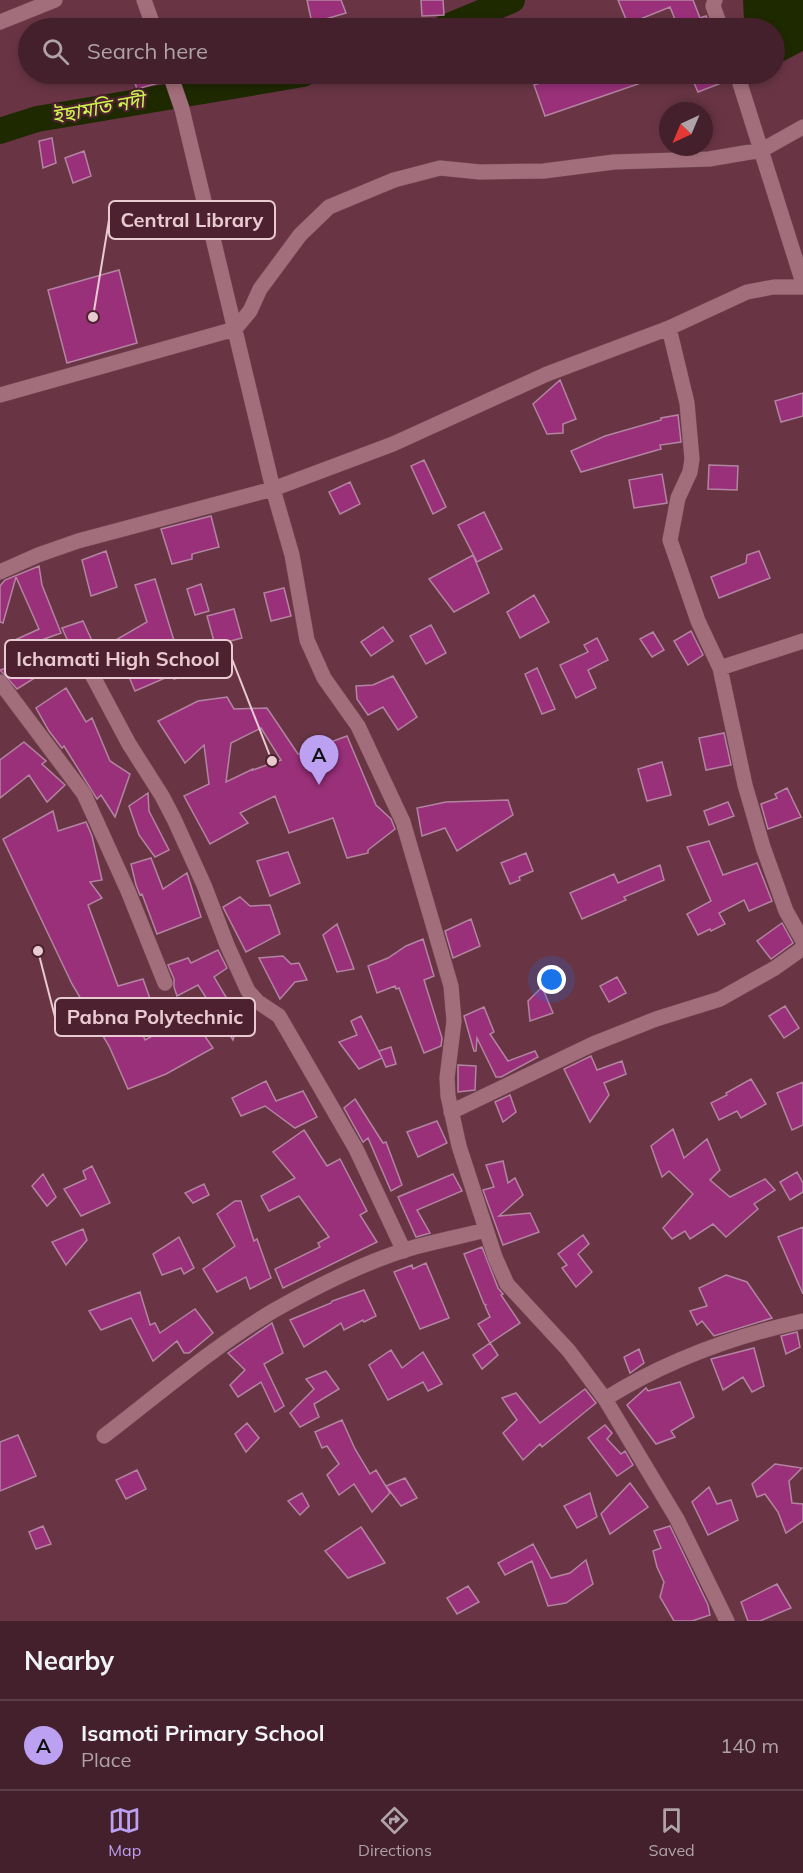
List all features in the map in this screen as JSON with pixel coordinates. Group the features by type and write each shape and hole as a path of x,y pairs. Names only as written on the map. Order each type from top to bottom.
{"street":[{"path":"0,22 55,0"},
{"path":"144,0 150,18"},
{"path":"715,0 713,6 717,18"},
{"path":"173,84 182,109 273,489 292,555 307,640 324,678 358,726 403,822 451,986 454,1021 447,1078 451,1112 459,1146 501,1273 507,1284 569,1351 605,1399 677,1519 727,1621"},
{"path":"0,572 78,541 273,489 393,444 547,374 669,328 747,292 803,285 740,84"},
{"path":"0,395 235,329 250,311 260,289 300,235 329,207 394,180 440,168 480,172 544,171 614,162 709,159 762,150 803,127"},
{"path":"669,328 687,403 692,459 690,472 676,504 670,540 698,621 720,668 745,784 763,847 786,911 803,941"},
{"path":"720,668 803,641"},
{"path":"89,669 129,744 174,819 248,992 279,1016 356,1149 404,1251"},
{"path":"0,682 84,794 128,891 165,983"},
{"path":"451,1112 593,1044 656,1019 720,999 775,968 803,948"},
{"path":"104,1436 201,1359 272,1312 316,1288 404,1251 486,1230"},
{"path":"605,1399 632,1382 677,1362 773,1327 803,1321"}],"shaded area":[{"path":"0,0 803,0 803,1621 0,1621"},
{"path":"743,0 803,0 803,51 785,60 785,18 744,18"}],"building":[{"path":"307,0 341,0 346,13 329,18 311,18"},
{"path":"421,0 443,0 444,15 422,16"},
{"path":"618,0 693,0 700,18 674,18 670,7 643,18 626,18"},
{"path":"135,84 155,84 137,89"},
{"path":"537,84 638,84 545,116 534,85"},
{"path":"694,84 719,84 698,92"},
{"path":"52,138 56,163 43,168 39,141"},
{"path":"84,151 91,176 73,183 65,158"},
{"path":"119,270 137,343 67,363 48,290"},
{"path":"560,380 576,419 563,424 563,433 547,434 533,404"},
{"path":"803,393 803,416 781,422 775,401"},
{"path":"678,415 681,442 660,445 661,449 581,472 571,451 605,436 661,420 661,418"},
{"path":"424,460 446,507 433,514 411,466"},
{"path":"709,465 738,466 737,490 708,489"},
{"path":"662,474 667,503 634,508 629,480"},
{"path":"350,482 360,504 340,514 329,492"},
{"path":"484,512 502,549 477,562 458,525"},
{"path":"211,516 219,547 192,554 192,559 172,564 161,529"},
{"path":"106,551 117,587 91,596 82,560"},
{"path":"759,551 770,578 719,598 711,577 746,563 747,555"},
{"path":"473,555 489,593 454,612 429,579"},
{"path":"39,566 42,585 61,633 36,642 40,652 33,657 38,676 17,689 0,670 21,664 6,644 39,629 16,577 3,623 0,622 0,586 5,580"},
{"path":"155,579 180,660 215,652 220,666 174,679 172,675 135,691 114,641 147,622 135,585"},
{"path":"201,584 209,611 195,615 187,589"},
{"path":"284,588 291,616 271,621 264,593"},
{"path":"534,595 549,622 520,638 507,612"},
{"path":"234,609 242,638 215,645 207,616"},
{"path":"83,621 93,643 72,650 62,628"},
{"path":"431,625 446,653 426,664 410,636"},
{"path":"383,627 393,641 371,656 361,642"},
{"path":"691,631 703,655 688,665 674,641"},
{"path":"653,632 664,650 652,657 640,639"},
{"path":"597,638 608,660 588,670 596,688 576,698 560,665 588,652 584,645"},
{"path":"537,668 555,709 542,714 525,674"},
{"path":"393,676 417,717 398,730 383,707 368,715 357,699 356,686 373,685"},
{"path":"66,688 86,722 92,718 110,761 130,774 115,817 101,795 97,799 64,746 62,748 49,731 36,708"},
{"path":"227,697 234,709 267,708 298,754 347,736 376,805 391,819 395,829 368,850 368,853 347,858 333,818 289,833 275,796 240,813 248,823 210,844 184,796 209,784 204,745 185,763 158,721 198,701","holes":["261,728 281,760 253,769 226,782 231,743"]},
{"path":"724,733 731,765 706,770 699,738"},
{"path":"24,742 46,761 42,764 65,785 47,802 29,775 0,798 0,760"},
{"path":"662,762 671,795 647,801 638,769"},
{"path":"787,788 801,817 768,829 761,804 777,798 775,794"},
{"path":"148,793 149,811 169,850 155,857 139,835 129,806"},
{"path":"508,800 513,815 457,851 445,828 422,836 417,808 446,802"},
{"path":"728,802 734,816 709,825 704,811"},
{"path":"53,811 58,831 86,822 92,836 102,880 90,882 102,898 88,905 118,986 143,979 153,1007 134,1012 145,1040 191,1016 213,1048 166,1074 128,1089 109,1046 72,984 3,839"},
{"path":"709,841 723,875 757,863 772,901 749,911 744,900 719,913 725,924 698,935 687,914 711,901 687,847"},
{"path":"288,852 300,883 270,896 257,861"},
{"path":"526,853 533,871 510,884 501,863"},
{"path":"151,858 163,889 187,873 201,917 157,934 142,894 140,895 136,885 131,864"},
{"path":"660,865 664,880 624,897 626,900 582,919 570,893 614,874 618,883"},
{"path":"240,897 250,906 270,905 280,934 246,952 223,907"},
{"path":"471,919 480,946 453,958 445,931"},
{"path":"782,923 793,943 771,959 757,941"},
{"path":"337,924 354,969 337,972 323,935"},
{"path":"423,939 434,976 424,980 442,1038 441,1046 424,1053 399,988 396,989 395,986 377,993 368,966"},
{"path":"218,950 227,968 214,977 239,1019 233,1040 198,985 177,996 174,979 168,965 188,958 191,963"},
{"path":"283,956 291,964 299,963 307,980 295,982 280,999 259,958"},
{"path":"617,977 626,993 609,1002 600,986"},
{"path":"542,987 553,1013 530,1021 528,1001"},
{"path":"785,1006 799,1028 784,1038 769,1016"},
{"path":"484,1007 494,1032 490,1034 508,1061 535,1051 538,1057 501,1077 496,1077 477,1038 476,1051 474,1051 464,1016"},
{"path":"361,1016 382,1058 359,1069 339,1042 357,1035 351,1021"},
{"path":"391,1047 396,1064 386,1067 379,1051"},
{"path":"591,1056 597,1070 622,1061 626,1074 604,1083 609,1095 590,1122 564,1069"},
{"path":"458,1065 476,1066 475,1090 458,1092"},
{"path":"751,1079 766,1104 741,1118 737,1111 719,1120 711,1103"},
{"path":"266,1081 276,1101 303,1091 317,1117 295,1128 265,1106 241,1116 232,1098"},
{"path":"803,1082 803,1125 792,1130 777,1093"},
{"path":"510,1095 516,1112 503,1122 495,1102"},
{"path":"355,1099 383,1143 386,1142 402,1185 391,1191 368,1138 363,1142 344,1108"},
{"path":"437,1121 447,1143 418,1157 407,1132"},
{"path":"673,1129 684,1158 707,1139 720,1170 710,1180 730,1197 765,1179 775,1190 754,1204 758,1209 726,1237 713,1224 690,1239 685,1231 672,1239 663,1228 693,1194 669,1171 662,1177 651,1146"},
{"path":"304,1130 327,1166 340,1159 367,1211 360,1215 377,1242 283,1288 275,1269 320,1247 318,1243 329,1237 299,1196 269,1211 261,1196 295,1178 273,1152"},
{"path":"503,1161 508,1183 515,1178 523,1195 499,1216 530,1213 539,1232 503,1245 483,1190 494,1187 486,1165"},
{"path":"92,1166 110,1203 81,1216 64,1189 86,1179 83,1171"},
{"path":"797,1172 803,1183 803,1192 790,1200 780,1182"},
{"path":"43,1174 56,1197 47,1206 32,1186"},
{"path":"453,1174 462,1191 417,1210 430,1233 416,1237 398,1197"},
{"path":"204,1184 209,1195 193,1203 185,1193"},
{"path":"235,1201 241,1201 254,1241 257,1239 271,1278 250,1289 246,1277 217,1292 203,1269 235,1246 217,1214"},
{"path":"803,1227 803,1294 778,1237"},
{"path":"83,1229 87,1240 66,1265 52,1242"},
{"path":"583,1235 589,1244 578,1254 592,1272 576,1287 562,1268 567,1265 558,1254"},
{"path":"179,1237 194,1268 184,1274 181,1268 162,1275 153,1254"},
{"path":"482,1247 498,1288 503,1294 501,1295 520,1323 490,1343 478,1324 490,1317 464,1254"},
{"path":"426,1263 449,1318 420,1329 394,1272 412,1265 413,1269"},
{"path":"726,1275 747,1282 772,1318 714,1336 702,1321 697,1325 690,1311 707,1306 699,1288"},
{"path":"364,1290 376,1316 344,1330 341,1323 304,1347 290,1320 332,1301"},
{"path":"140,1292 150,1325 155,1323 160,1333 195,1309 213,1333 189,1353 184,1353 177,1341 153,1361 131,1318 101,1330 89,1311"},
{"path":"272,1323 283,1353 264,1364 284,1406 275,1412 261,1382 238,1397 230,1385 245,1370 228,1353"},
{"path":"797,1332 800,1347 786,1354 781,1336"},
{"path":"490,1343 498,1355 482,1369 473,1355"},
{"path":"754,1348 764,1386 752,1392 743,1377 723,1390 711,1359"},
{"path":"639,1349 644,1363 630,1373 624,1357"},
{"path":"391,1350 402,1368 423,1352 442,1384 428,1391 423,1382 388,1400 369,1365"},
{"path":"326,1371 339,1389 314,1404 319,1417 300,1427 290,1413 314,1389 306,1379"},
{"path":"680,1382 694,1417 671,1431 675,1437 656,1444 627,1405 646,1388 648,1391"},
{"path":"585,1389 596,1403 542,1447 540,1444 523,1460 503,1433 517,1420 502,1398 516,1393 540,1423"},
{"path":"342,1420 355,1449 370,1474 376,1470 390,1493 372,1512 354,1484 339,1495 327,1475 339,1464 327,1446 322,1448 315,1432"},
{"path":"247,1423 259,1438 246,1452 235,1434"},
{"path":"605,1425 612,1433 607,1439 621,1454 625,1451 633,1465 617,1476 588,1438"},
{"path":"18,1435 36,1476 0,1491 0,1442"},
{"path":"775,1464 802,1468 789,1481 792,1503 803,1504 803,1521 786,1533 778,1512 765,1494 757,1497 752,1484"},
{"path":"137,1470 146,1489 126,1499 116,1480"},
{"path":"405,1478 417,1498 401,1506 386,1486"},
{"path":"630,1483 648,1507 610,1534 601,1514"},
{"path":"709,1487 717,1504 731,1500 738,1520 708,1535 692,1502"},
{"path":"302,1493 309,1506 300,1515 288,1501"},
{"path":"590,1493 597,1517 577,1528 564,1506"},
{"path":"43,1526 51,1544 36,1549 29,1532"},
{"path":"670,1526 708,1605 710,1615 692,1621 674,1621 660,1597 664,1582 653,1551 661,1548 654,1531"},
{"path":"361,1527 385,1563 348,1578 325,1551"},
{"path":"533,1544 551,1578 570,1573 586,1560 593,1584 566,1603 548,1606 532,1561 505,1575 498,1563"},
{"path":"777,1584 791,1608 760,1621 748,1621 741,1602"},
{"path":"468,1586 479,1602 457,1614 447,1598"}],"waterway":[{"name":"ইছামতি নদী","path":"468,18 512,0"},
{"name":"ইছামতি নদী","path":"0,131 37,119 244,84"}],"place":[{"name":"Central Library","path":"93,317"},
{"name":"Ichamati High School","path":"272,761"},
{"name":"Isamoti Primary School","path":"319,785"},
{"name":"Pabna Polytechnic","path":"38,951"}]}
